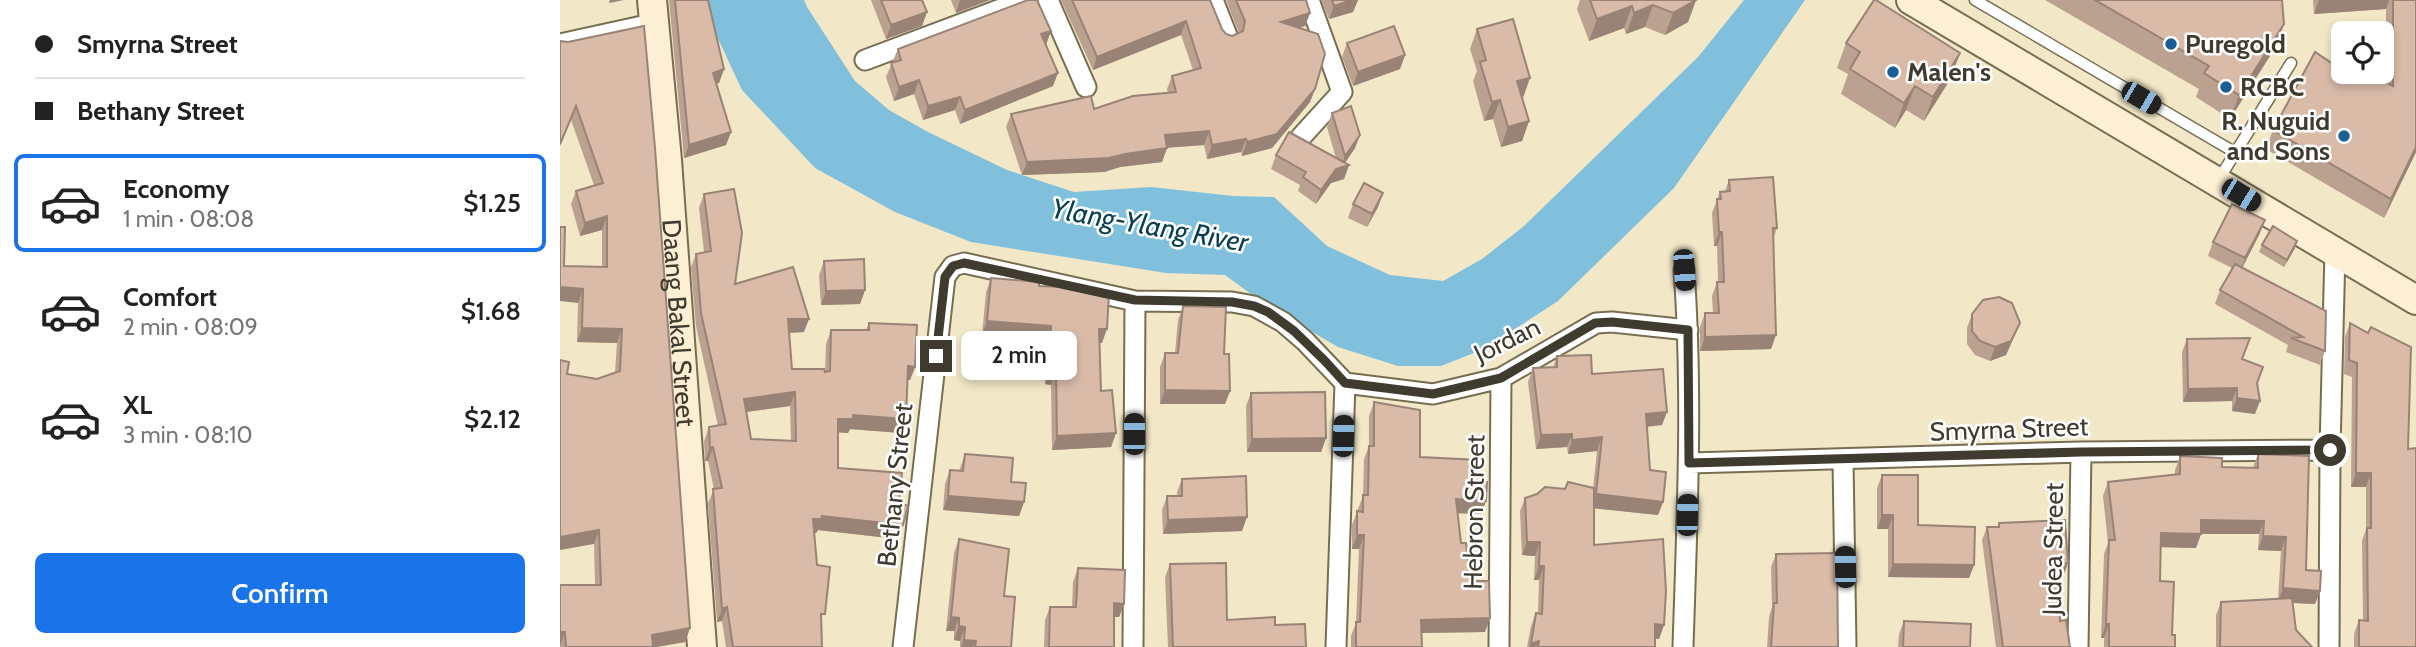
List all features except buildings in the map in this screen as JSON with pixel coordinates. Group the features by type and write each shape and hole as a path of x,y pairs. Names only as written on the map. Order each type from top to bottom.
{"street":[{"path":"865,60 1025,0"},
{"path":"1048,0 1087,87"},
{"path":"1213,0 1228,38"},
{"path":"1301,137 1342,92 1309,0"},
{"path":"1925,4 2416,300"},
{"path":"560,44 654,11"},
{"name":"Daang Bakal Street","path":"654,11 702,647"},
{"path":"2329,647 2335,251"},
{"name":"Bethany Street","path":"903,647 945,277 953,266 964,263 1135,300 1232,302 1254,306 1283,322 1306,341 1345,383"},
{"path":"1683,647 1689,463 1688,330 1684,270"},
{"path":"1133,647 1135,300"},
{"name":"Jordan","path":"1345,383 1433,394 1501,378 1595,323 1612,322 1688,330"},
{"name":"Hebron Street","path":"1499,647 1501,378"},
{"path":"1336,647 1345,383"},
{"name":"Smyrna Street","path":"1689,463 2081,452 2330,450"},
{"name":"Judea Street","path":"2078,647 2081,452"},
{"path":"1843,460 1846,647"}],"lane":[{"path":"1975,0 2236,153"},
{"path":"2217,181 2291,63"}],"water":[{"name":"Ylang-Ylang River","path":"700,0 804,0 855,81 889,110 1007,170 1074,192 1151,187 1233,196 1274,197 1327,246 1390,275 1443,281 1482,259 1524,226 1698,57 1744,0 1805,0 1674,188 1558,301 1484,349 1441,366 1398,366 1338,347 1266,305 1225,275 1166,273 971,242 895,212 815,168 742,90"}],"place":[{"name":"Puregold","path":"2171,44"},
{"name":"Malen's","path":"1893,72"},
{"name":"RCBC","path":"2226,87"},
{"name":"R. Nuguid and Sons","path":"2344,136"}],"route":[{"path":"936,356 945,277 953,266 964,263 1135,300 1232,302 1254,306 1283,322 1306,341 1345,383 1433,394 1501,378 1595,323 1612,322 1688,330 1689,463 2081,452 2330,450"}]}
